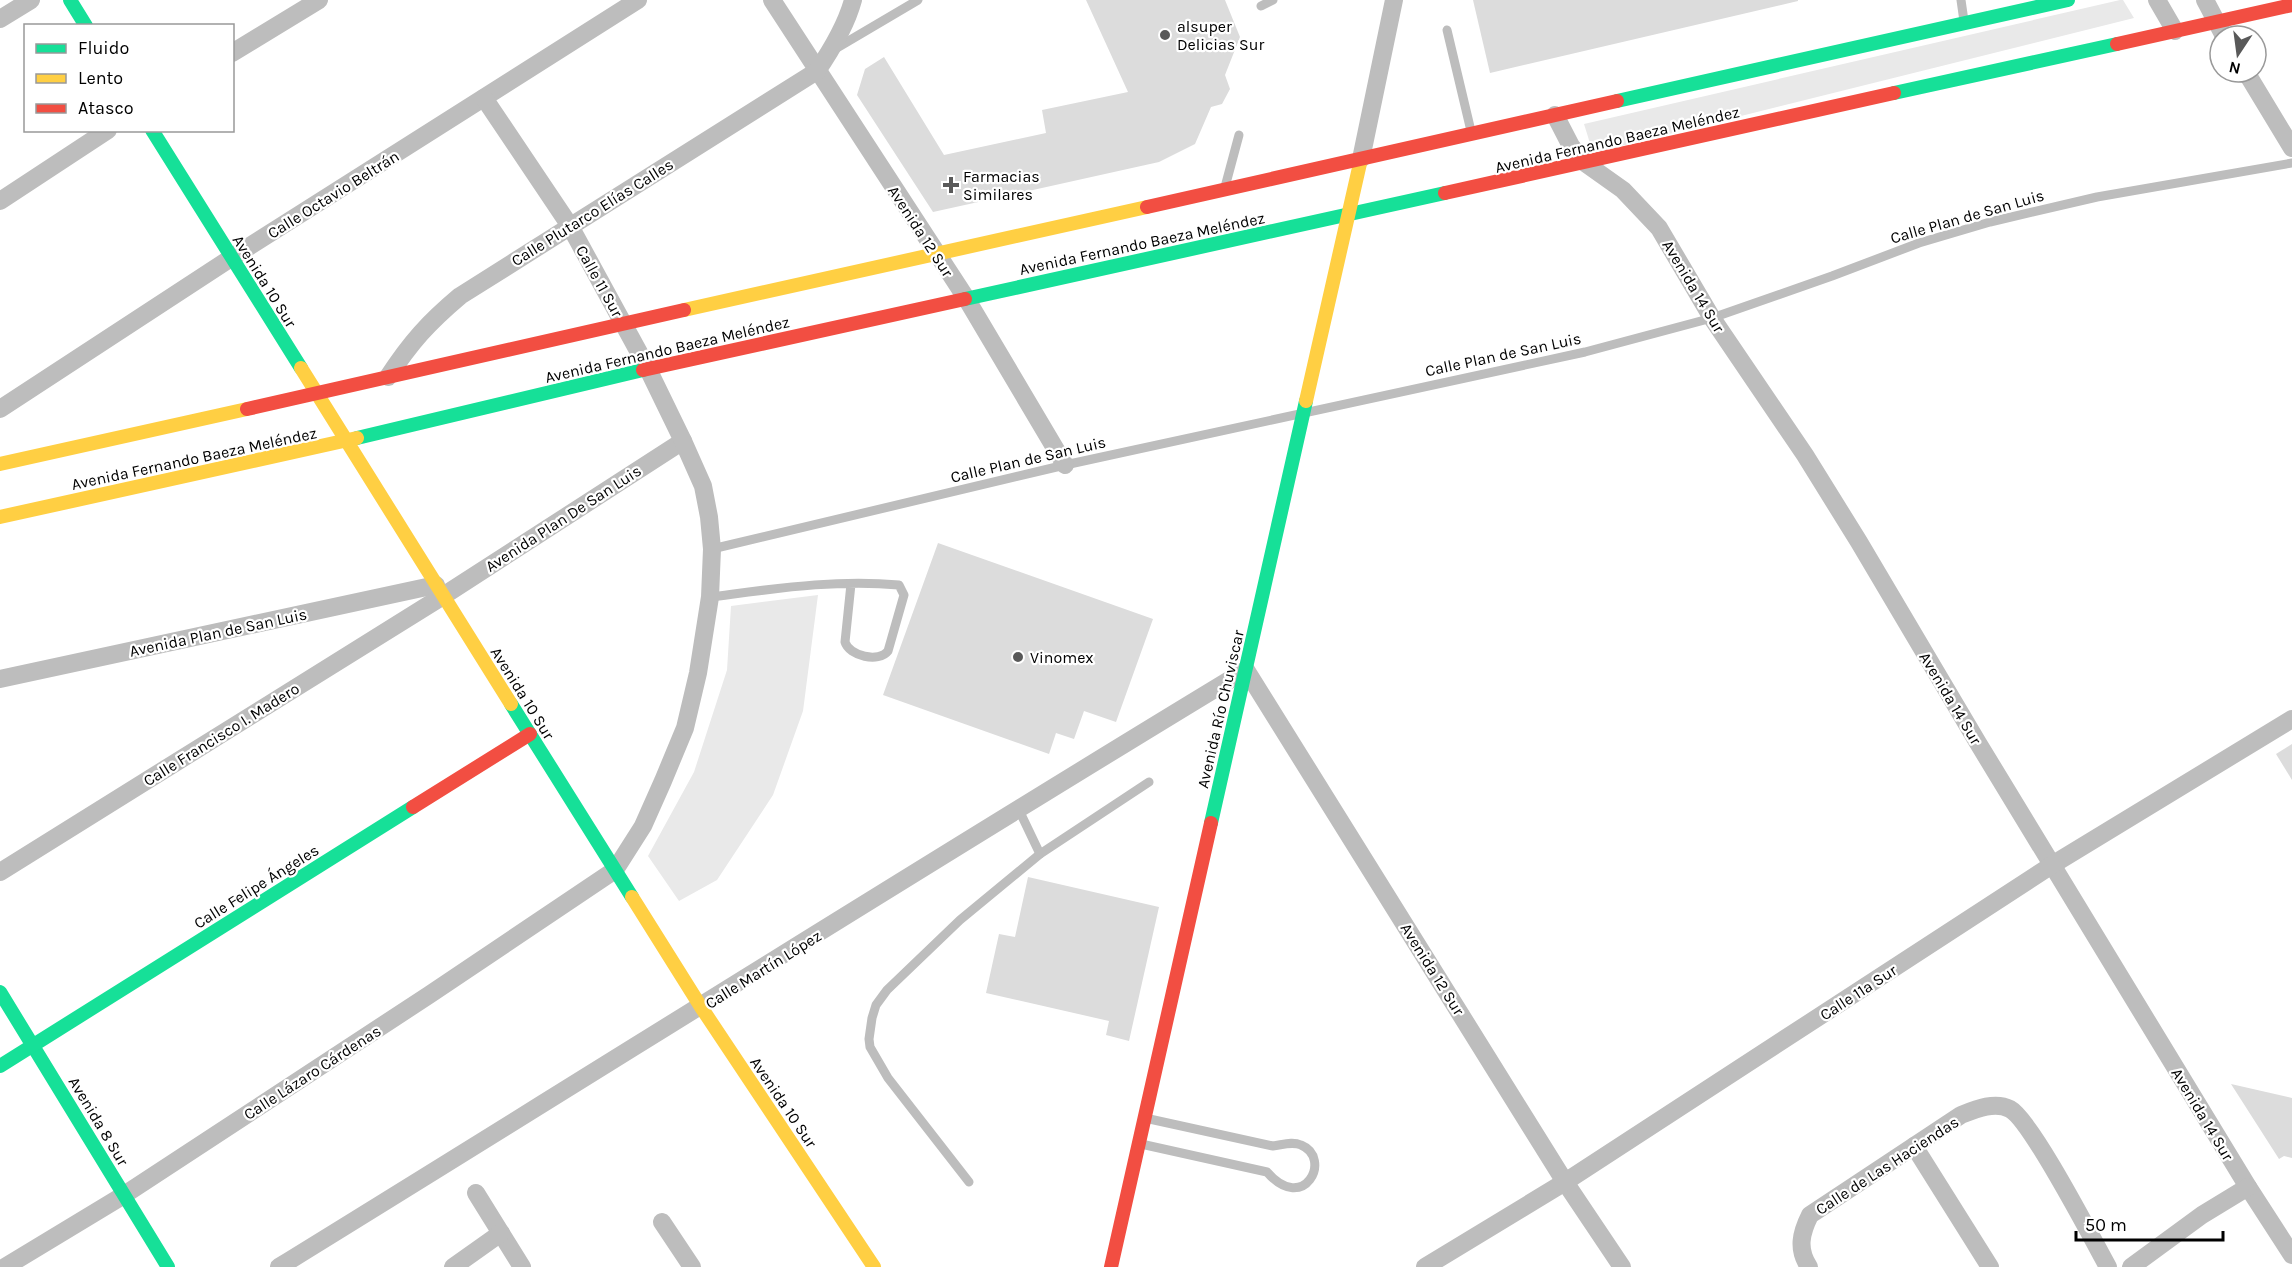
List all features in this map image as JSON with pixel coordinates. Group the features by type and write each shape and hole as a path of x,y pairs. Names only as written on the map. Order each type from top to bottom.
{"main road":[{"path":"70,0 85,24"},
{"name":"Avenida Fernando Baeza Meléndez","path":"0,464 2068,0"},
{"name":"Avenida Fernando Baeza Meléndez","path":"2235,24 2292,5"},
{"name":"Avenida Fernando Baeza Meléndez","path":"0,517 346,441 648,369 2175,31 2208,30"},
{"name":"Avenida 10 Sur","path":"153,132 701,1007 874,1267"},
{"name":"Avenida Río Chuviscar","path":"1111,1267 1361,159"},
{"name":"Calle Felipe Ángeles","path":"0,1066 530,734"},
{"name":"Avenida 8 Sur","path":"0,992 168,1267"}],"street":[{"path":"0,19 31,0"},
{"path":"234,52 319,0"},
{"name":"Calle Octavio Beltrán","path":"0,409 231,258 638,0"},
{"name":"Avenida 12 Sur","path":"772,0 966,298 1065,465"},
{"path":"817,71 831,51 853,0"},
{"path":"1361,159 1394,0"},
{"path":"2157,0 2175,31"},
{"path":"2205,0 2217,24"},
{"name":"Calle Plutarco Elías Calles","path":"388,377 411,343 432,320 460,296 817,71"},
{"path":"2253,84 2292,148"},
{"name":"Calle 11 Sur","path":"484,98 570,226 624,324 648,369 703,486 709,517 712,549 710,597 698,673 685,728 643,826 615,870"},
{"name":"Avenida 14 Sur","path":"1555,115 1571,146 1585,163 1623,190 1659,228 1712,318 1811,465 2248,1187 2292,1255"},
{"path":"0,201 105,132"},
{"name":"Avenida Plan De San Luis","path":"440,590 683,441"},
{"name":"Avenida Plan de San Luis","path":"2,680 440,590"},
{"name":"Calle Francisco I. Madero","path":"0,872 440,590"},
{"name":"Avenida 12 Sur","path":"1246,670 1565,1182 1622,1267"},
{"name":"Calle Martín López","path":"279,1267 1018,808 1246,670"},
{"name":"Calle 11a Sur","path":"1425,1267 1565,1182 2052,865 2292,719"},
{"name":"Calle Lázaro Cárdenas","path":"5,1267 124,1195 615,870"},
{"name":"Calle de Las Haciendas","path":"1809,1267 1802,1250 1801,1238 1810,1215 1961,1115 1976,1109 2001,1106 2012,1110 2031,1133 2108,1267"},
{"path":"1914,1146 1990,1267"},
{"path":"2132,1267 2202,1215 2248,1187"},
{"path":"476,1193 522,1267"},
{"path":"662,1222 692,1267"},
{"path":"453,1267 501,1233"}],"lane":[{"path":"831,51 918,0"},
{"path":"1261,6 1274,0"},
{"path":"1961,0 1964,23"},
{"path":"1447,30 1472,134"},
{"path":"1224,189 1239,135"},
{"name":"Calle Plan de San Luis","path":"712,549 1065,465 1586,352 1712,318 1919,243 1990,222 2097,197 2292,163"},
{"path":"710,597 810,584 851,584 891,584 899,585 904,595 885,656 879,658 851,652 847,649 845,642 851,584"},
{"path":"969,1182 888,1078 870,1047 869,1029 876,1005 887,990 960,920 1040,854 1149,782"},
{"path":"1018,808 1040,854"},
{"path":"1139,1144 1267,1172 1280,1185 1287,1188 1302,1186 1308,1182 1315,1169 1312,1154 1300,1144 1273,1146 1145,1118"}],"shaded area":[{"path":"2123,0 2134,18 1593,153 1584,124"},
{"path":"818,595 803,711 773,795 717,880 679,901 648,856 694,772 727,670 731,606"}],"building":[{"path":"1086,0 1225,0 1240,37 1225,75 1230,89 1222,104 1211,107 1195,144 1159,162 933,212 857,95 865,69 884,57 944,155 1046,133 1042,110 1128,92"},
{"path":"1473,0 1798,0 1798,1 1490,73"},
{"name":"Vinomex","path":"938,543 1153,619 1116,722 1084,711 1074,739 1056,733 1049,754 883,695"},
{"path":"2292,744 2292,780 2276,754"},
{"path":"1028,877 1159,907 1129,1041 1106,1035 1109,1021 986,993 999,934 1015,937"},
{"path":"2231,1084 2292,1098 2292,1158 2284,1156 2279,1159"}],"traffic: fast":[{"path":"70,0 85,24"},
{"path":"1617,101 2068,0"},
{"path":"1894,93 2117,44"},
{"path":"153,132 301,368"},
{"path":"965,299 1445,193"},
{"path":"357,438 643,370"},
{"path":"1211,823 1306,401"},
{"path":"511,704 632,897"},
{"path":"0,1066 413,807"},
{"path":"0,992 168,1267"}],"traffic: slow":[{"path":"1306,401 1361,159"},
{"path":"684,310 1147,207"},
{"path":"301,368 511,704"},
{"path":"0,464 247,409"},
{"path":"0,517 357,438"},
{"path":"632,897 701,1007 874,1267"}],"traffic: jam":[{"path":"2117,44 2292,5"},
{"path":"1445,193 1894,93"},
{"path":"1147,207 1617,101"},
{"path":"643,370 965,299"},
{"path":"247,409 684,310"},
{"path":"413,807 530,734"},
{"path":"1111,1267 1211,823"}],"place":[{"name":"alsuper Delicias Sur","path":"1165,35"},
{"name":"Farmacias Similares","path":"951,185"},
{"name":"Vinomex","path":"1018,657"}]}
